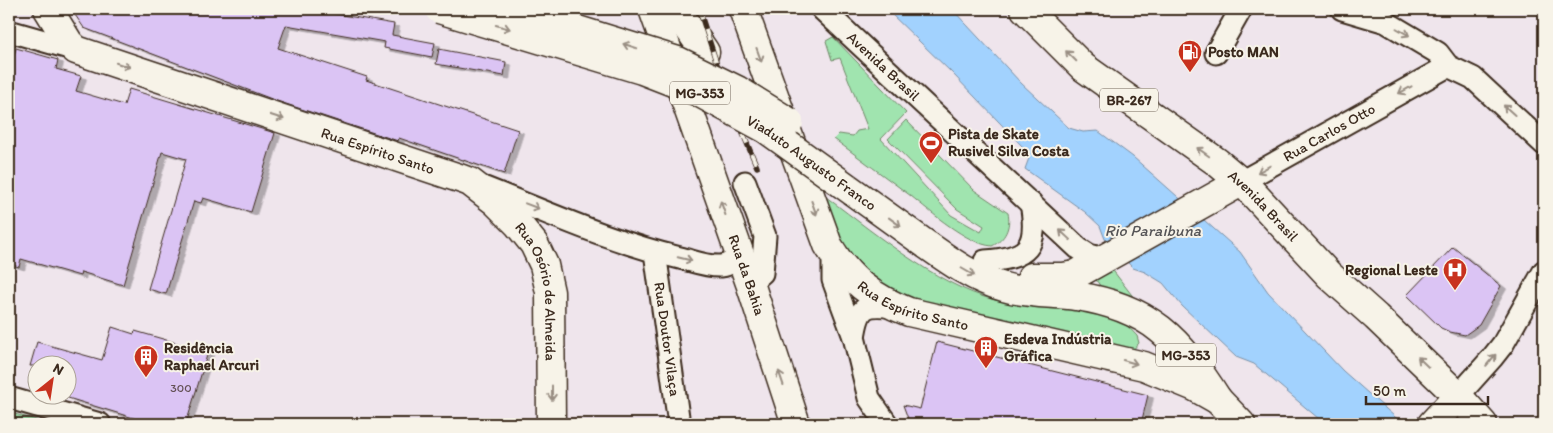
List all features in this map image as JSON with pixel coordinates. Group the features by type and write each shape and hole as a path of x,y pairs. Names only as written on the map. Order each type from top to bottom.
{"main road":[{"path":"48,9 69,43 76,50"},
{"name":"Viaduto Augusto Franco","path":"439,9 642,70 696,91 766,129 933,239 1009,272 1023,276 1063,278 1075,275 1210,199"},
{"name":"Viaduto Augusto Franco","path":"510,9 678,61 737,90 798,128 933,239 971,274 991,284 1020,290 1086,298 1122,307 1145,318 1164,332 1179,348 1199,371 1218,400"},
{"name":"Rua da Bahia","path":"653,9 750,283 796,424"},
{"path":"677,9 705,52 737,90"},
{"name":"Avenida Brasil","path":"1025,9 1083,68 1217,162 1241,182 1329,275 1376,317 1444,412 1483,424"},
{"path":"751,15 830,250"},
{"name":"Rua Espírito Santo","path":"76,50 470,182"},
{"name":"Rua Osório de Almeida","path":"470,182 496,202 518,224 534,244 544,265 550,292 551,424"},
{"name":"Rua Carlos Otto","path":"1210,199 1241,182"},
{"name":"Rua Espírito Santo","path":"830,250 839,264 863,287 879,299 895,307 909,312 1137,364 1195,387 1218,400"},
{"path":"1218,400 1241,424"}],"street":[{"name":"Avenida Brasil","path":"822,9 1078,248 1089,255 1109,256"},
{"path":"1216,53 1241,9"},
{"path":"1342,9 1386,22 1438,53 1448,66 1473,78 1544,144"},
{"name":"Rua Espírito Santo","path":"9,31 76,50"},
{"name":"Rua Carlos Otto","path":"1241,182 1448,66"},
{"name":"Rua Espírito Santo","path":"470,182 588,229 655,252 722,266 729,264 739,253"},
{"path":"744,182 765,236 762,273 750,283"},
{"path":"985,261 1015,257 1025,251 1033,232 1034,218 1031,204"},
{"path":"830,250 833,280 854,337 870,398 887,424"},
{"name":"Rua Doutor Vilaça","path":"655,252 679,424"},
{"path":"1444,412 1503,344 1544,271"},
{"path":"854,337 857,321 862,311 870,305 895,307"},
{"path":"9,398 100,424"}],"green space":[{"path":"833,37 906,113 881,139 951,215 981,232 984,226 957,209 888,139 906,120 974,190 1008,213 1008,228 1004,237 997,243 992,246 982,244 961,234 834,139 839,134 853,136 857,131 868,129 840,58 832,60 826,41"},
{"path":"818,191 903,254 949,282 972,293 995,300 1085,307 1120,318 1137,336 1139,343 1131,352 900,300 849,261"},
{"path":"1111,268 1138,303 1106,294 1094,277"},
{"path":"11,413 50,424 9,424"}],"water":[{"name":"Rio Paraibuna","path":"886,9 952,9 1021,83 1069,128 1083,132 1098,131 1133,157 1240,252 1268,292 1343,371 1403,424 1325,424 1254,364 1236,357 1182,306 1163,283 1145,272 1133,268 1105,239 1100,226 1085,212 1025,169 1029,158 1022,146 953,74"}],"building":[{"path":"71,9 331,9 330,13 394,24 392,35 435,43 432,57 384,48 385,42 286,25 278,48 367,77 366,80 518,130 504,174 399,138 398,141 277,101 84,28"},
{"path":"16,48 58,60 56,69 81,76 76,91 124,105 129,89 275,133 251,212 203,198 201,203 194,201 166,294 148,289 186,159 162,152 123,285 81,272 80,276 21,259 19,267 9,264 9,72"},
{"path":"439,49 506,62 504,76 436,64"},
{"name":"Regional Leste","path":"1453,247 1501,286 1479,325 1465,335 1441,328 1407,295"},
{"path":"112,327 134,334 135,331 208,352 186,424 153,424 78,401 78,356 33,356 37,342 102,360"},
{"name":"Esdeva Indústria Gráfica","path":"937,342 1148,395 1141,424 910,424 903,405 920,409"}],"railway":[{"path":"699,9 728,98 757,167"}],"place":[{"name":"Posto MAN","path":"1190,73"},
{"name":"Pista de Skate Rusivel Silva Costa","path":"931,164"},
{"name":"Regional Leste","path":"1455,291"},
{"name":"Esdeva Indústria Gráfica","path":"986,369"},
{"name":"Residência Raphael Arcuri","path":"146,378"}]}
